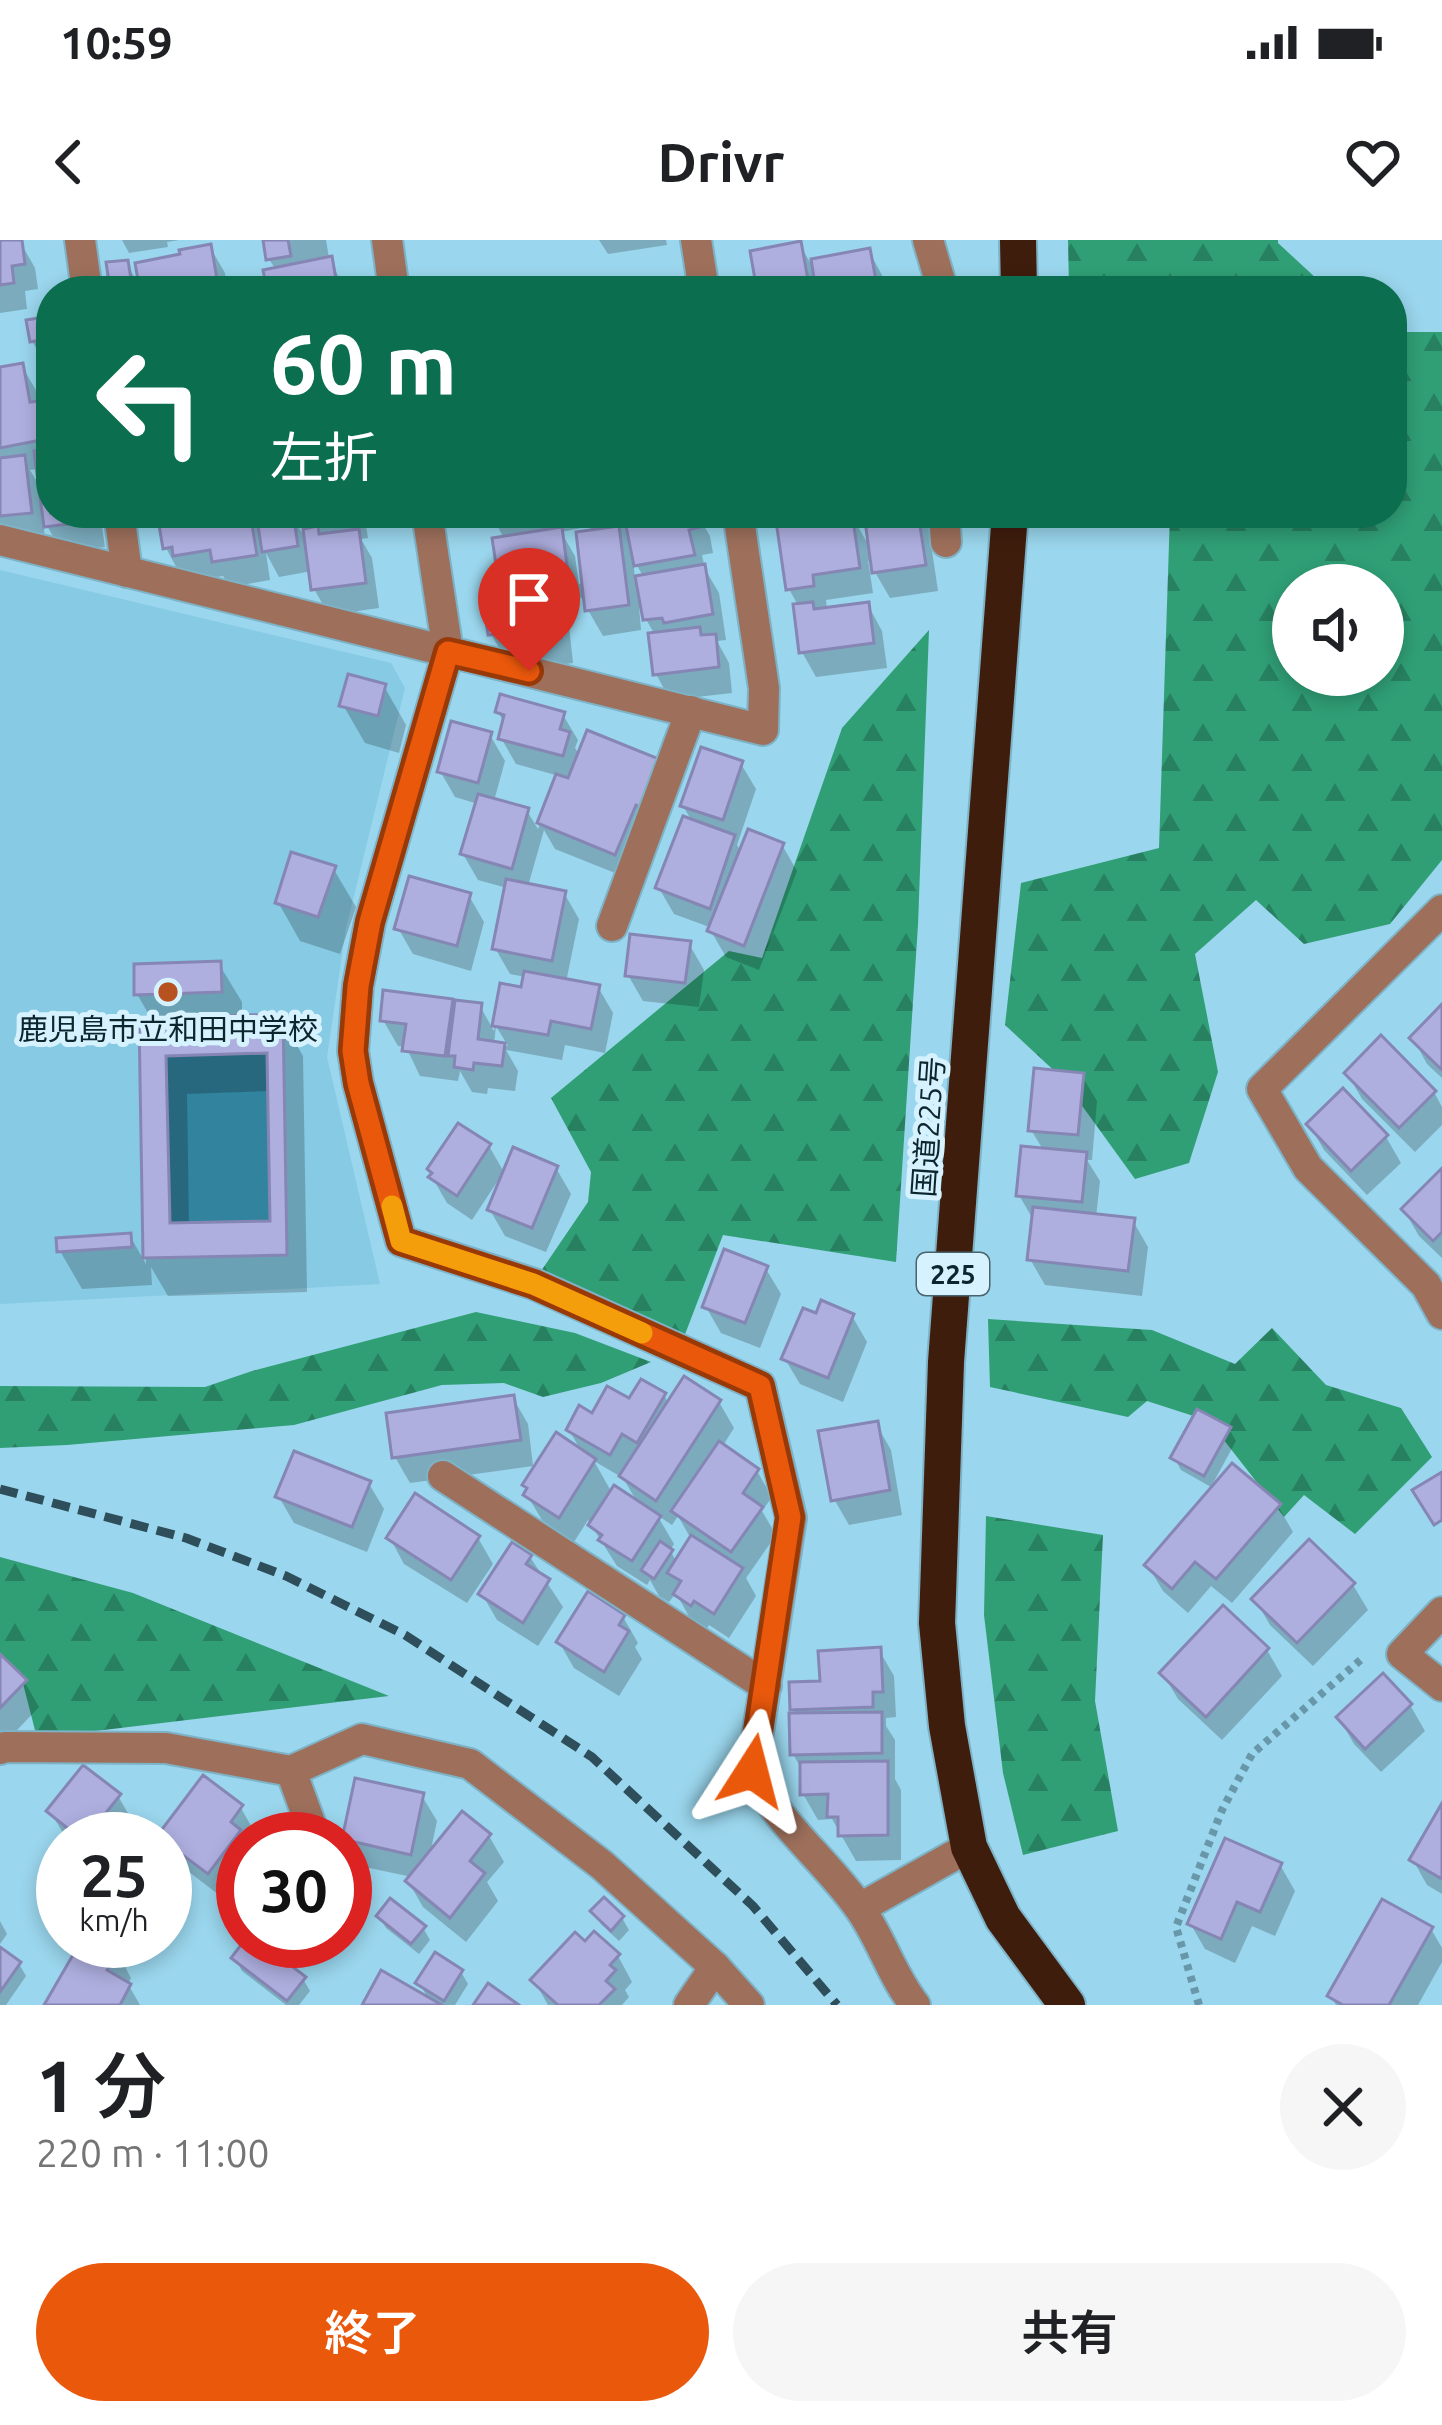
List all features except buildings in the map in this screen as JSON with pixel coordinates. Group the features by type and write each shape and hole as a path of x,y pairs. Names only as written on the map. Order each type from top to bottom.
{"highway":[{"path":"1018,240 1019,276"},
{"name":"国道225号","path":"1009,528 946,1362 937,1623 949,1742 970,1847 1003,1918 1067,2005"}],"street":[{"path":"80,240 85,276"},
{"path":"387,240 392,276"},
{"path":"697,240 702,276"},
{"path":"927,240 929,276"},
{"path":"927,240 938,276"},
{"path":"121,528 127,572"},
{"path":"430,528 448,652 370,922 353,1051 401,1241 533,1284 760,1386 790,1517 752,1771 763,1794 860,1908 915,2005"},
{"path":"0,540 763,730 764,688 740,528"},
{"path":"612,926 691,711"},
{"path":"1442,910 1262,1089 1308,1168 1426,1285 1442,1314"},
{"path":"443,1476 766,1686"},
{"path":"1442,1612 1402,1654 1442,1686"},
{"path":"0,1749 166,1748 291,1771 362,1739 470,1765 602,1864 715,1967 748,2005"},
{"path":"291,1771 306,1812"},
{"path":"860,1908 970,1847"},
{"path":"689,2005 715,1967"}],"path":[{"path":"1199,2005 1176,1927 1222,1810 1252,1754 1370,1652 1402,1654"}],"shaded area":[{"name":"鹿児島市立和田中学校","path":"0,570 391,663 405,688 346,928 327,1057 380,1284 0,1304"},
{"path":"267,1053 270,1221 170,1223 166,1056"}],"green space":[{"path":"1068,240 1278,240 1314,276 1069,276"},
{"path":"1407,332 1442,332 1442,860 1390,924 1304,944 1256,900 1195,954 1218,1072 1189,1163 1135,1179 1062,1078 1005,1025 1021,883 1159,848 1170,528 1407,528"},
{"path":"929,630 918,925 896,1262 723,1235 684,1337 539,1274 588,1202 591,1172 551,1098 729,951 762,958 842,728"},
{"path":"476,1312 575,1333 651,1362 601,1383 543,1397 504,1383 442,1385 294,1425 0,1448 0,1386 205,1387"},
{"path":"988,1319 1152,1330 1235,1364 1272,1328 1326,1385 1401,1408 1432,1457 1355,1534 1304,1495 1284,1517 1209,1421 1147,1401 1128,1417 990,1387"},
{"path":"986,1516 1103,1535 1095,1701 1118,1831 1023,1855 1003,1773 984,1615"},
{"path":"0,1557 133,1593 389,1696 37,1738 20,1672 0,1655"}],"railway":[{"path":"0,1489 186,1538 286,1576 405,1635 592,1757 753,1906 837,2005"}],"slow traffic":[{"path":"392,1206 401,1241 533,1284 642,1333"}],"place":[{"name":"鹿児島市立和田中学校","path":"168,992"}],"route":[{"path":"529,671 448,652 370,922 355,1018 358,1083 401,1241 533,1284 760,1386 790,1517 752,1771"}]}
